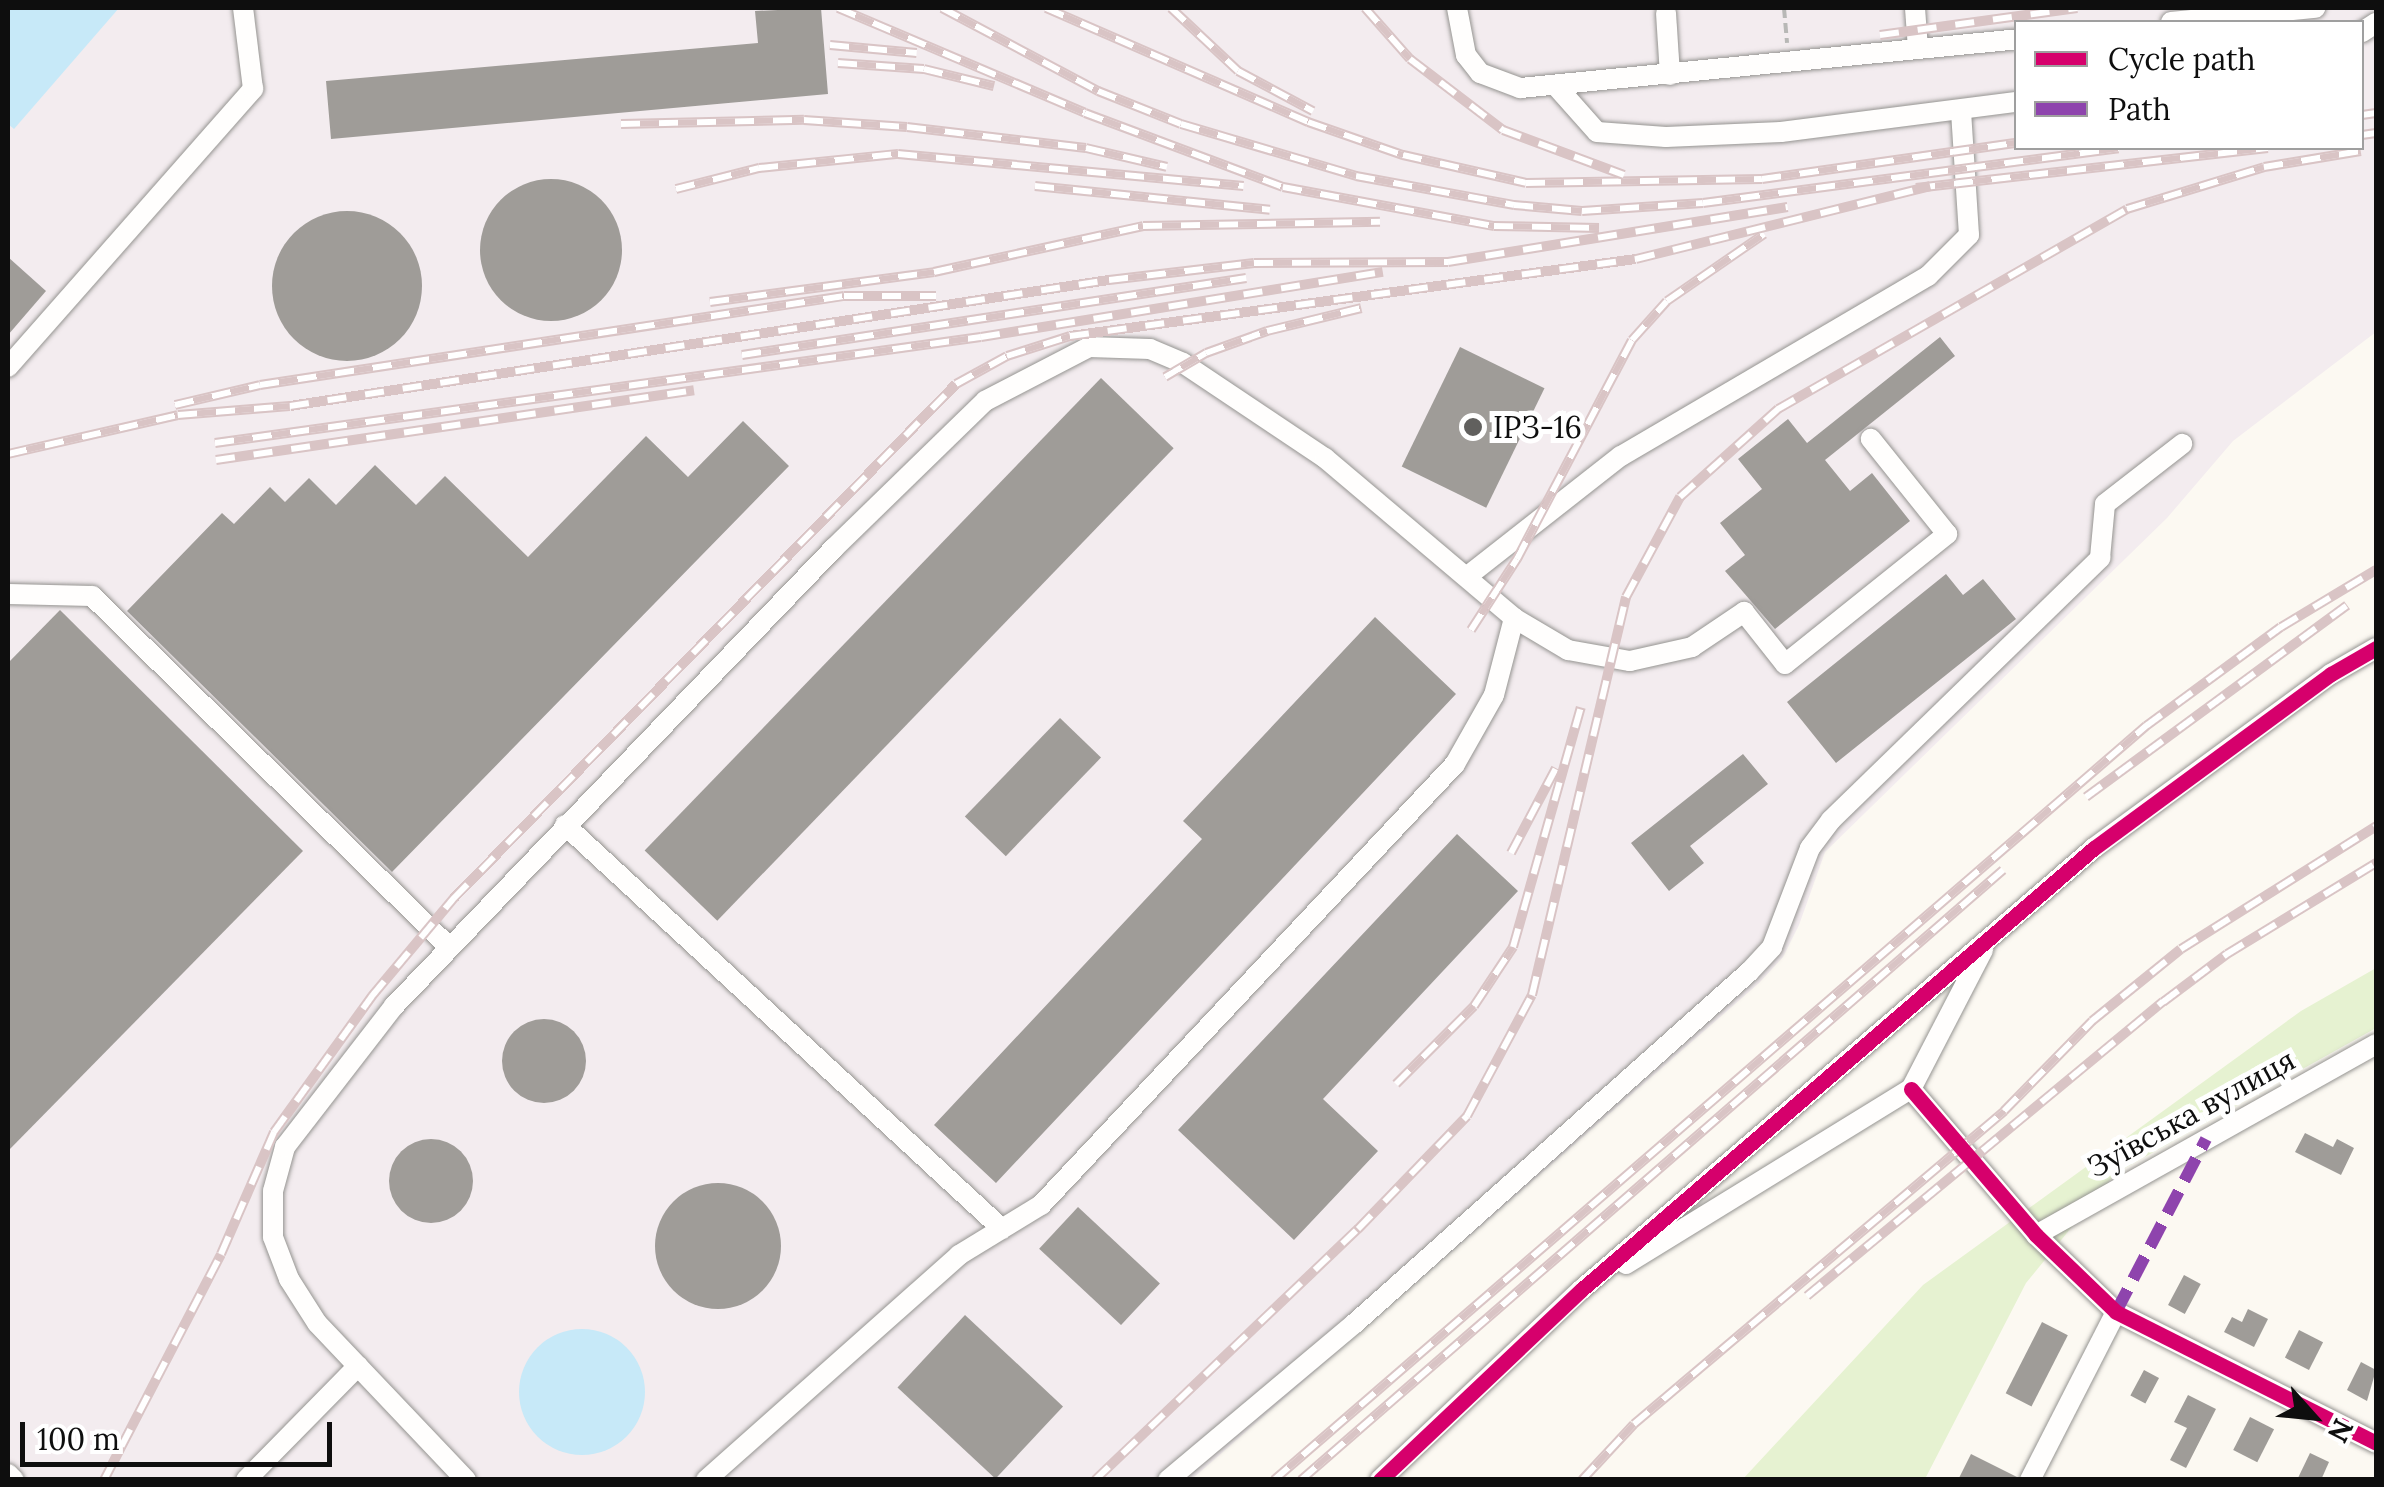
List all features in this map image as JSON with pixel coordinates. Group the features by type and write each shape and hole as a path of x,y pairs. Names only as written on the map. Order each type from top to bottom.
{"street":[{"path":"8,367 253,88 243,8"},
{"path":"1457,8 1466,55 1480,72 1520,88 2014,39"},
{"path":"1915,8 1918,49"},
{"path":"2192,20 2315,8"},
{"path":"1666,13 1670,75"},
{"path":"1557,86 1597,132 1666,137 1781,132 2014,102"},
{"path":"1469,575 1620,456 1928,276 1969,235 1961,110"},
{"path":"466,1480 317,1323 289,1279 273,1238 273,1191 285,1147 318,1099 449,947 985,401 1090,347 1128,344 1183,363 1325,458 1469,575 1514,618 1568,650 1630,661 1692,648 1744,612 1785,664 1947,534 1871,439"},
{"path":"1168,1480 1354,1324 1749,972 1772,947 1810,848 1831,820 2100,558 2104,504 2182,444"},
{"path":"8,594 92,596 449,947"},
{"path":"706,1480 959,1255 1041,1205 1456,764 1494,695 1514,618"},
{"path":"1380,1480 1581,1290 1990,937 2212,758 2376,648"},
{"path":"565,825 1002,1228"},
{"path":"1581,1290 1911,1089 1990,937"},
{"name":"Зуївська вулиця","path":"2036,1235 2376,1044"},
{"path":"1911,1089 2036,1235 2116,1312 2376,1443"},
{"path":"2030,1480 2116,1312"},
{"path":"246,1480 358,1366"},
{"path":"8,1474 14,1480"}],"path":[{"path":"1784,8 1788,62"}],"shaded area":[{"path":"8,8 2376,8 2376,332 2233,441 2167,518 1825,852 1783,957 1759,983 1192,1479 8,1480"}],"green space":[{"path":"2376,968 2376,1028 2116,1173 2026,1283 1925,1479 1742,1480 1923,1285 2301,1011"}],"water":[{"path":"8,8 119,8 14,129 8,124"},
{"path":"582,1329 606,1334 626,1348 640,1368 645,1392 640,1416 626,1436 606,1450 582,1455 558,1450 538,1436 524,1416 519,1392 524,1368 538,1348 558,1334"}],"building":[{"path":"821,8 828,94 331,139 326,81 758,43 755,11"},
{"path":"551,179 578,184 601,200 617,223 622,250 617,277 601,300 578,316 551,321 524,316 501,300 485,277 480,250 485,223 501,200 524,184"},
{"path":"347,211 376,217 400,233 416,257 422,286 416,315 400,339 376,355 347,361 318,355 294,339 278,315 272,286 278,257 294,233 318,217"},
{"path":"8,257 46,291 8,335"},
{"path":"1940,337 1955,356 1825,460 1850,491 1872,473 1910,521 1775,629 1725,571 1745,555 1720,523 1762,489 1738,459 1788,419 1807,443"},
{"name":"ІРЗ-16","path":"1460,347 1544,388 1486,508 1402,467"},
{"path":"1101,378 1174,448 717,921 645,851"},
{"path":"743,421 789,466 392,872 127,611 222,513 234,524 270,487 285,502 309,478 336,505 375,465 416,505 445,476 528,557 646,436 688,477"},
{"path":"1946,574 1963,595 1983,579 2016,619 1836,763 1787,702"},
{"path":"60,610 303,851 8,1151 8,663"},
{"path":"1375,617 1456,694 996,1183 934,1125 1202,839 1183,821"},
{"path":"1060,718 1101,758 1006,856 965,817"},
{"path":"1743,754 1768,784 1690,846 1704,863 1669,891 1631,843"},
{"path":"1457,834 1518,891 1323,1099 1378,1151 1294,1240 1178,1130"},
{"path":"544,1019 560,1022 574,1031 583,1045 583,1077 574,1091 560,1100 544,1103 528,1100 514,1091 505,1077 502,1061 505,1045 514,1031 528,1022"},
{"path":"2305,1133 2333,1147 2337,1139 2354,1148 2341,1175 2295,1152"},
{"path":"431,1139 447,1142 461,1151 470,1165 470,1197 461,1211 447,1220 431,1223 415,1220 401,1211 392,1197 389,1181 392,1165 401,1151 415,1142"},
{"path":"718,1183 742,1188 762,1202 776,1222 781,1246 776,1270 762,1290 742,1304 718,1309 694,1304 674,1290 660,1270 655,1246 660,1222 674,1202 694,1188"},
{"path":"1078,1207 1160,1283 1121,1325 1039,1249"},
{"path":"2184,1275 2201,1284 2185,1314 2168,1305"},
{"path":"2248,1309 2268,1319 2254,1347 2224,1332 2232,1317 2242,1322"},
{"path":"965,1315 1063,1406 995,1479 897,1387"},
{"path":"2042,1322 2068,1335 2032,1406 2006,1393"},
{"path":"2299,1330 2323,1342 2309,1370 2285,1358"},
{"path":"2361,1362 2376,1370 2367,1401 2347,1390"},
{"path":"2144,1370 2159,1378 2145,1404 2130,1396"},
{"path":"2188,1395 2216,1409 2186,1468 2170,1460 2187,1428 2174,1422"},
{"path":"2250,1417 2274,1429 2257,1462 2233,1450"},
{"path":"2310,1453 2329,1462 2321,1480 2297,1480"},
{"path":"1971,1454 2017,1477 2016,1480 1958,1480"}],"railway":[{"path":"838,8 1085,113 1283,187 1494,226 1599,228"},
{"path":"942,8 1098,91 1181,124 1356,176 1514,205 1582,211 1703,203 2103,150"},
{"path":"1046,8 1308,122 1403,155 1526,183 1762,179 2014,143"},
{"path":"1171,8 1238,71 1313,111"},
{"path":"1365,8 1410,59 1503,130 1624,175"},
{"path":"1880,35 2077,8"},
{"path":"830,45 917,53"},
{"path":"838,63 924,69 994,86"},
{"path":"2364,115 2376,113"},
{"path":"621,124 804,120 907,127 1086,148 1167,167"},
{"path":"2364,135 2376,133"},
{"path":"1916,188 2250,150"},
{"path":"1095,1480 1358,1229 1467,1116 1532,995 1626,597 1680,497 1778,409 2127,209 2264,167 2361,151"},
{"path":"676,189 759,168 898,154 1244,186"},
{"path":"1035,186 1270,210"},
{"path":"104,1480 221,1254 274,1132 372,996 454,898 956,384 1007,356 1070,336 1636,259 1930,186"},
{"path":"8,454 178,415 290,406 1109,280 1254,263 1448,262 1788,207"},
{"path":"710,302 934,272 1143,226 1380,222"},
{"path":"1471,630 1517,559 1632,340 1667,301 1764,234"},
{"path":"215,443 981,337 1383,272"},
{"path":"742,355 1246,278"},
{"path":"175,405 260,385 844,296 936,296"},
{"path":"1165,377 1206,353 1267,331 1361,308"},
{"path":"216,460 694,390"},
{"path":"1274,1480 2146,726 2281,627 2376,570"},
{"path":"2086,797 2347,605"},
{"path":"1396,1084 1474,1006 1513,947 1581,707"},
{"path":"1511,853 1556,768"},
{"path":"1582,1480 1634,1424 2004,1111 2092,1021 2181,949 2376,826"},
{"path":"1807,1296 2163,1002 2227,954 2376,863"},
{"path":"1301,1480 2003,870"}],"marked path":[{"path":"2116,1312 2206,1139"}],"cycle path":[{"path":"1380,1480 1581,1290 2094,848 2331,674 2376,648"},
{"path":"1911,1089 2036,1235 2116,1312 2376,1443"}],"place":[{"name":"ІРЗ-16","path":"1473,427"}]}
